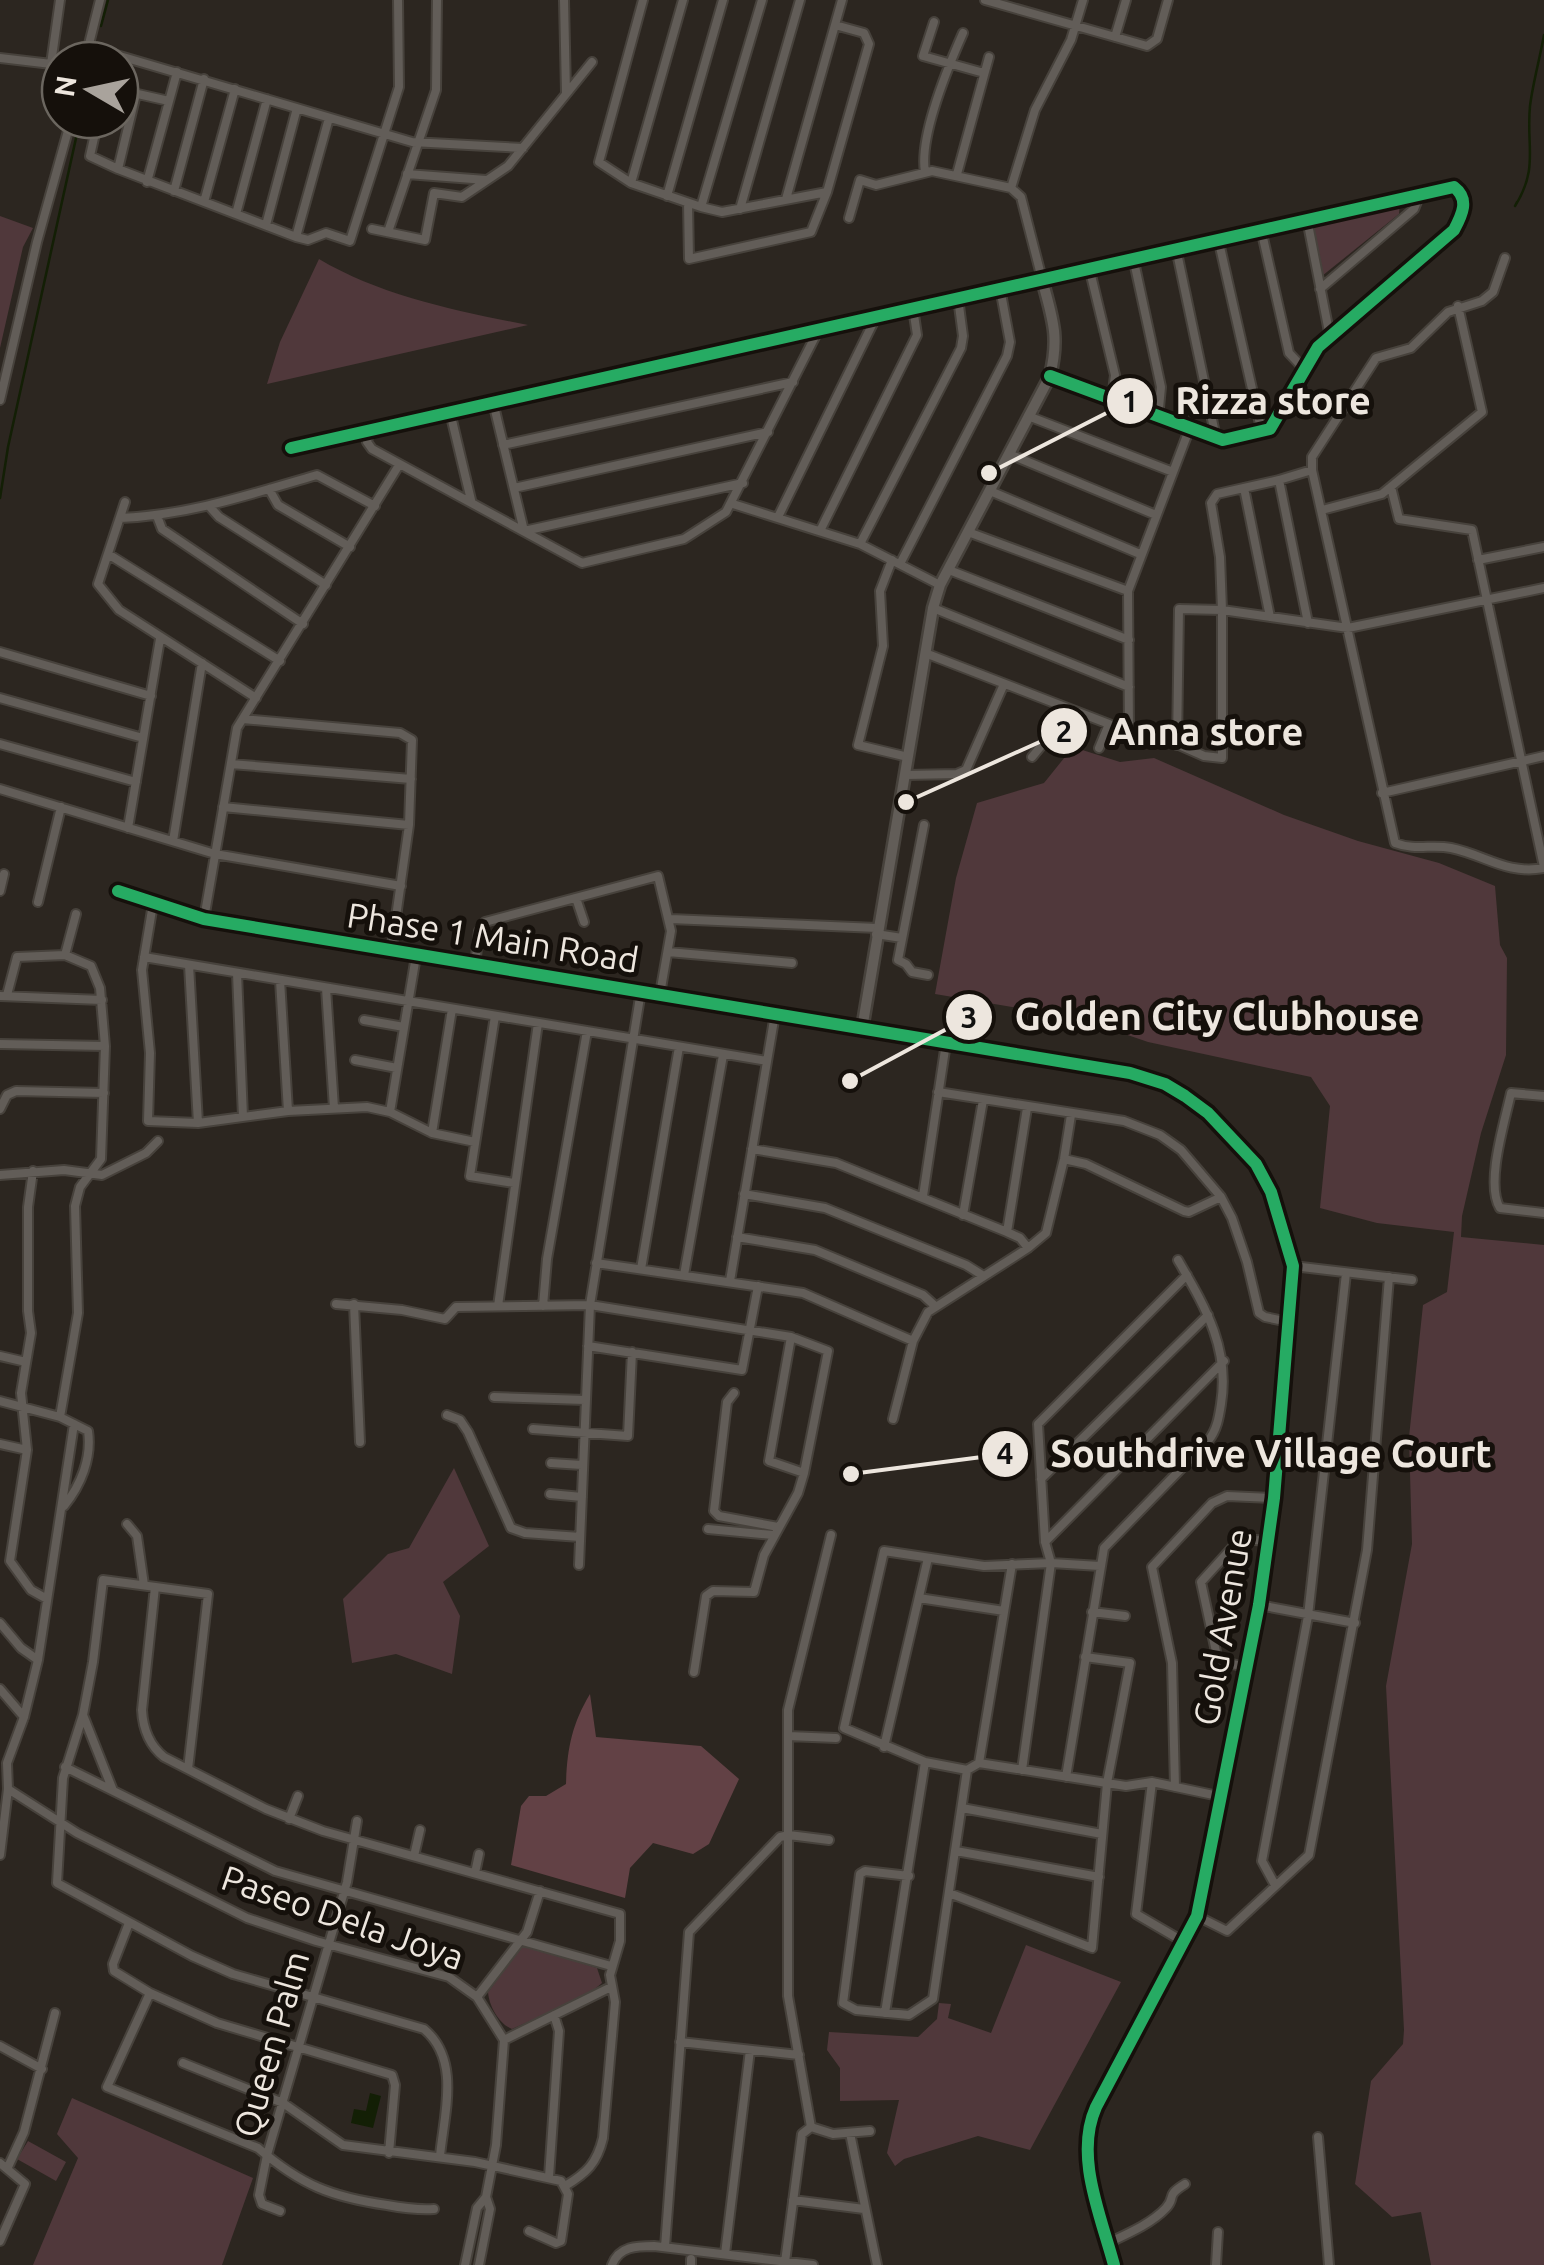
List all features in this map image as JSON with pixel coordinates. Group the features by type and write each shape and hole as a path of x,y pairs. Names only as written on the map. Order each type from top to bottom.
{"street":[{"path":"57,40 60,0"},
{"path":"91,40 100,0"},
{"path":"94,140 90,156 147,182 308,240 326,233 350,241 399,86 398,0"},
{"path":"388,232 436,90 438,0"},
{"path":"564,0 566,93"},
{"path":"643,0 599,162 631,183 722,212 827,192"},
{"path":"631,183 683,0"},
{"path":"668,196 722,0"},
{"path":"701,207 762,0"},
{"path":"740,209 800,0"},
{"path":"786,200 842,0"},
{"path":"985,0 1153,44 1168,0"},
{"path":"1011,188 1034,110 1072,40 1083,0"},
{"path":"1115,37 1126,0"},
{"path":"934,22 923,56 984,73"},
{"path":"688,203 688,259 811,232 827,192 869,44 864,33 835,25"},
{"path":"925,172 922,158 963,33"},
{"path":"956,174 989,57"},
{"path":"0,58 40,62"},
{"path":"140,62 419,143 523,148"},
{"path":"372,230 424,240 434,194 462,198 508,166 592,62"},
{"path":"147,182 177,72"},
{"path":"174,191 204,79"},
{"path":"204,202 235,89"},
{"path":"140,95 169,101"},
{"path":"236,214 267,99"},
{"path":"266,225 297,108"},
{"path":"296,236 330,118"},
{"path":"0,400 65,140"},
{"path":"118,170 125,140"},
{"path":"848,218 860,180 876,185 925,172 956,174 1011,188 1022,197 1056,336 1050,376 940,585 933,608 862,1028"},
{"path":"407,174 486,180"},
{"path":"291,448 1218,238 1454,187 1461,192 1462,215 1446,241 1318,347 1276,424 1262,433 1223,440 1050,376"},
{"path":"1320,289 1414,208 1420,194"},
{"path":"1307,219 1330,337"},
{"path":"1260,229 1289,353 1306,371"},
{"path":"1218,238 1262,433"},
{"path":"1176,248 1216,438"},
{"path":"1133,258 1161,388 1158,418"},
{"path":"1390,487 1399,518 1469,528 1544,867 1523,872 1451,848 1415,849 1395,843 1312,470 1312,457 1376,358 1411,348 1448,312 1482,301 1493,292 1505,258"},
{"path":"1090,267 1115,375 1112,400"},
{"path":"908,757 858,745 883,646 880,591 1007,356 1010,342 1000,288"},
{"path":"860,544 962,348 958,298"},
{"path":"1322,510 1382,494 1482,412 1458,306"},
{"path":"820,531 917,335 913,308"},
{"path":"778,517 876,316"},
{"path":"369,432 369,446 398,464 582,563 684,539 726,512 820,327"},
{"path":"504,445 794,382"},
{"path":"493,402 524,531"},
{"path":"450,412 471,501"},
{"path":"1028,416 1172,472"},
{"path":"1128,734 1128,591 1190,430"},
{"path":"514,488 769,432"},
{"path":"1009,454 1156,515"},
{"path":"204,919 237,728 398,464"},
{"path":"924,652 1109,724 1142,741 1170,741 1204,756 1222,758 1220,557 1210,503 1216,494 1312,470"},
{"path":"120,518 210,507 318,475 375,506"},
{"path":"1279,480 1308,623"},
{"path":"524,531 742,483"},
{"path":"1244,488 1270,617"},
{"path":"269,489 278,505 350,547"},
{"path":"990,491 1140,554"},
{"path":"125,502 98,584 119,610 256,698"},
{"path":"732,504 860,544 940,585"},
{"path":"210,507 219,517 326,585"},
{"path":"158,516 162,530 302,624"},
{"path":"968,532 1128,591"},
{"path":"1478,560 1544,547"},
{"path":"108,554 280,661"},
{"path":"948,570 1129,640"},
{"path":"1177,744 1178,609 1222,610 1348,628 1544,588"},
{"path":"933,608 1129,686"},
{"path":"128,828 160,639"},
{"path":"0,652 151,696"},
{"path":"172,842 202,663"},
{"path":"906,774 956,774 966,770 1004,684"},
{"path":"0,698 144,738"},
{"path":"1032,758 1056,728 1066,707"},
{"path":"243,718 400,732 412,740 409,826 391,952"},
{"path":"1099,748 1109,724"},
{"path":"0,744 136,782"},
{"path":"1382,793 1544,756"},
{"path":"231,764 411,779"},
{"path":"0,789 215,854 401,886"},
{"path":"38,902 61,808"},
{"path":"223,808 409,826"},
{"path":"924,824 898,960 912,972 928,975"},
{"path":"0,891 4,874"},
{"path":"475,965 485,922 658,876 671,919 660,994"},
{"name":"Phase 1 Main Road","path":"118,891 204,919 862,1028"},
{"path":"576,898 584,922"},
{"path":"153,904 144,958 150,1052 148,1121 198,1124 288,1111 368,1107 390,1112 432,1133 475,1142"},
{"path":"65,955 76,914"},
{"path":"671,919 877,931 902,938"},
{"path":"668,952 792,963"},
{"path":"60,1417 78,1313 75,1206 80,1187 101,1159 105,1046 102,1000 91,966 65,955 17,957 3,995 102,1000"},
{"path":"390,1112 416,956"},
{"path":"144,958 767,1061"},
{"path":"189,965 198,1124"},
{"path":"236,973 242,1117"},
{"path":"280,980 288,1111"},
{"path":"326,988 334,1108"},
{"path":"579,1565 590,1305 641,991"},
{"path":"432,1133 452,1009"},
{"path":"730,1281 775,1014"},
{"path":"496,1016 470,1176 514,1183"},
{"path":"364,1020 404,1026"},
{"path":"498,1306 538,1023"},
{"name":"Gold Avenue","path":"862,1028 1130,1073 1165,1084 1208,1113 1256,1164 1271,1192 1293,1266 1269,1541 1224,1798 1197,1916 1090,2120 1086,2136 1087,2156 1114,2265"},
{"path":"543,1306 547,1260 586,1031"},
{"path":"923,1196 946,1043"},
{"path":"0,1044 105,1046"},
{"path":"641,1270 679,1047"},
{"path":"684,1276 723,1054"},
{"path":"355,1060 397,1068"},
{"path":"0,1109 7,1095 16,1091 104,1094"},
{"path":"938,1092 1124,1121 1160,1134 1181,1150 1221,1197 1237,1232 1258,1313 1290,1322"},
{"path":"1544,1096 1512,1093 1496,1164 1494,1199 1500,1208 1544,1212"},
{"path":"963,1215 983,1100"},
{"path":"1007,1232 1026,1108"},
{"path":"893,1419 912,1341 934,1305 1046,1234 1071,1115"},
{"path":"0,1174 91,1174 114,1170 146,1153 158,1141"},
{"path":"752,1149 836,1163 1007,1232 1020,1238 1028,1248"},
{"path":"1064,1159 1086,1164 1184,1211 1190,1212 1221,1197"},
{"path":"34,1171 28,1207 30,1332 21,1406 27,1450 10,1562 30,1590 47,1599"},
{"path":"744,1194 825,1208 982,1275"},
{"path":"737,1237 815,1250 922,1295 934,1305"},
{"path":"1066,1777 1104,1548 1214,1433 1222,1399 1224,1361 1208,1315 1178,1260"},
{"path":"596,1264 803,1293 912,1341"},
{"path":"1293,1266 1412,1280"},
{"path":"1275,1885 1262,1862 1308,1616 1346,1273"},
{"path":"1022,1770 1051,1563 1045,1542 1038,1424 1187,1275"},
{"path":"1197,1916 1226,1931 1308,1855 1355,1623 1376,1463 1389,1278"},
{"path":"588,1346 742,1370 758,1286"},
{"path":"336,1304 445,1319 456,1308 590,1305 791,1336 828,1350 798,1493 776,1530 754,1592 712,1591 706,1596 694,1672"},
{"path":"354,1304 360,1442"},
{"path":"16,1309 28,1311"},
{"path":"1042,1479 1208,1315"},
{"path":"791,1336 769,1461 804,1474"},
{"path":"534,1429 628,1436 632,1352"},
{"path":"0,1356 26,1362"},
{"path":"1045,1542 1224,1361"},
{"path":"734,1393 727,1402 714,1511 719,1516 776,1530"},
{"path":"494,1397 585,1400"},
{"path":"0,1402 60,1417 88,1431 90,1441 79,1488 64,1506"},
{"path":"447,1415 460,1420 468,1432 511,1528 525,1533 580,1537"},
{"path":"0,1855 8,1789 4,1760 24,1717 38,1660 74,1424"},
{"path":"0,1444 27,1450"},
{"path":"551,1463 582,1465"},
{"path":"550,1494 582,1497"},
{"path":"1174,1786 1172,1663 1152,1567 1212,1503 1227,1496 1274,1498"},
{"path":"128,1524 138,1536 144,1585"},
{"path":"708,1529 776,1530"},
{"path":"811,2128 788,1996 788,1710 831,1536"},
{"path":"1246,1668 1218,1661 1201,1582 1240,1539 1269,1541"},
{"path":"1100,1566 984,1566 884,1551 844,1728 925,1762 968,1770 979,1763 1126,1786 1152,1782 1224,1798"},
{"path":"884,1747 928,1558"},
{"path":"979,1763 1012,1564"},
{"path":"188,1769 208,1594 103,1580 94,1662 66,1768 58,1822 57,1883 233,1974 406,2022 432,2035 446,2062 440,2156"},
{"path":"155,1587 142,1710 143,1726 154,1749 289,1820 620,1914 618,1954 611,1966 615,2002 604,2138 599,2156 587,2173 565,2186"},
{"path":"919,1598 1004,1611"},
{"path":"1259,1604 1355,1623"},
{"path":"1092,1612 1125,1616"},
{"path":"0,1623 21,1648 38,1660"},
{"path":"949,1892 1092,1948 1107,1783 1130,1662 1085,1656"},
{"path":"0,1688 24,1717"},
{"path":"83,1715 112,1788"},
{"path":"788,1736 836,1738"},
{"path":"886,2012 925,1762"},
{"path":"66,1768 275,1871 611,1966"},
{"path":"908,1876 862,1871 842,2003 856,2010 910,2014 933,1999 968,1770"},
{"path":"1152,1782 1136,1914 1184,1942"},
{"name":"Paseo Dela Joya","path":"8,1789 58,1822 247,1918 449,1977 477,1997 504,2040"},
{"path":"289,1820 298,1796"},
{"path":"962,1808 1102,1834"},
{"name":"Queen Palm","path":"280,2211 262,2204 259,2195 267,2155 344,1892 357,1822"},
{"path":"414,1856 420,1830"},
{"path":"665,2247 689,1932 780,1836 828,1840"},
{"path":"956,1851 1098,1876"},
{"path":"475,1873 479,1854"},
{"path":"477,1997 530,1927 540,1891"},
{"path":"129,1923 114,1971 150,1993 217,2023 392,2076 395,2085 389,2153"},
{"path":"465,2265 477,2208 486,2197 492,2165 504,2040 611,1987"},
{"path":"150,1993 107,2086 258,2148 315,2189 376,2204 434,2209"},
{"path":"0,2241 24,2184 4,2165 24,2132 56,2012"},
{"path":"550,2177 559,2031 554,2015"},
{"path":"680,2042 799,2054"},
{"path":"0,2046 42,2068"},
{"path":"724,2254 750,2050"},
{"path":"183,2063 283,2103 343,2145 440,2156 550,2177 565,2186 568,2194 562,2241 556,2243 529,2231"},
{"path":"785,2262 802,2134 811,2128 833,2134 870,2131"},
{"path":"850,2134 874,2264"},
{"path":"1318,2137 1329,2265"},
{"path":"1108,2244 1154,2217 1169,2205 1171,2193 1185,2184"},
{"path":"479,2265 490,2209 486,2197"},
{"path":"793,2200 864,2209"},
{"path":"1216,2265 1218,2232"},
{"path":"612,2265 614,2258 631,2246 813,2265"}],"shaded area":[{"path":"1400,203 1399,214 1322,276 1311,223"},
{"path":"0,216 33,228 23,247 0,348"},
{"path":"319,259 394,292 528,325 267,384 280,342"},
{"path":"1073,747 1120,762 1154,758 1284,815 1439,863 1495,886 1500,945 1507,958 1506,1055 1481,1133 1461,1237 1544,1245 1544,2265 1431,2265 1421,2212 1392,2217 1355,2184 1371,2081 1403,2044 1386,1686 1412,1544 1409,1437 1423,1305 1447,1292 1454,1232 1377,1223 1320,1208 1330,1106 1311,1077 1148,1042 1078,1018 935,994 956,878 977,803 1044,783"},
{"path":"454,1468 489,1546 443,1582 460,1616 452,1674 396,1654 352,1663 343,1599 388,1554 409,1548"},
{"path":"590,1694 596,1737 701,1746 739,1779 709,1844 693,1854 653,1843 630,1868 625,1898 511,1865 521,1806 529,1796 546,1796 566,1784 572,1737"},
{"path":"1026,1945 1121,1982 1030,2150 978,2136 904,2159 895,2166 887,2153 899,2100 840,2101 840,2068 827,2050 829,2032 918,2037 937,2019 939,2003 951,2004 948,2018 991,2033"},
{"path":"527,1946 597,1968 602,1983 585,1997 512,2029 496,2014 488,1992 521,1948"},
{"path":"370,2093 381,2096 373,2128 351,2123 354,2109 366,2111"},
{"path":"72,2098 253,2178 222,2265 33,2265 78,2158 57,2134"},
{"path":"28,2141 66,2162 56,2181 17,2159"}],"waterway":[{"path":"101,26 108,0"},
{"path":"1517,202 1515,206 1529,168 1530,106 1544,35"},
{"path":"0,498 76,140"}],"cycle path":[{"path":"291,448 1454,187 1462,197 1462,213 1454,230 1318,347 1270,429 1223,440 1050,376"},
{"path":"118,891 204,919 1130,1073 1165,1084 1185,1096 1208,1113 1256,1164 1271,1192 1293,1266 1274,1498 1259,1605 1197,1916 1096,2107 1090,2126 1092,2186 1114,2265"}],"place":[{"name":"Rizza store","path":"989,473"},
{"name":"Anna store","path":"906,802"},
{"name":"Golden City Clubhouse","path":"850,1081"},
{"name":"Southdrive Village Court","path":"851,1474"}]}
